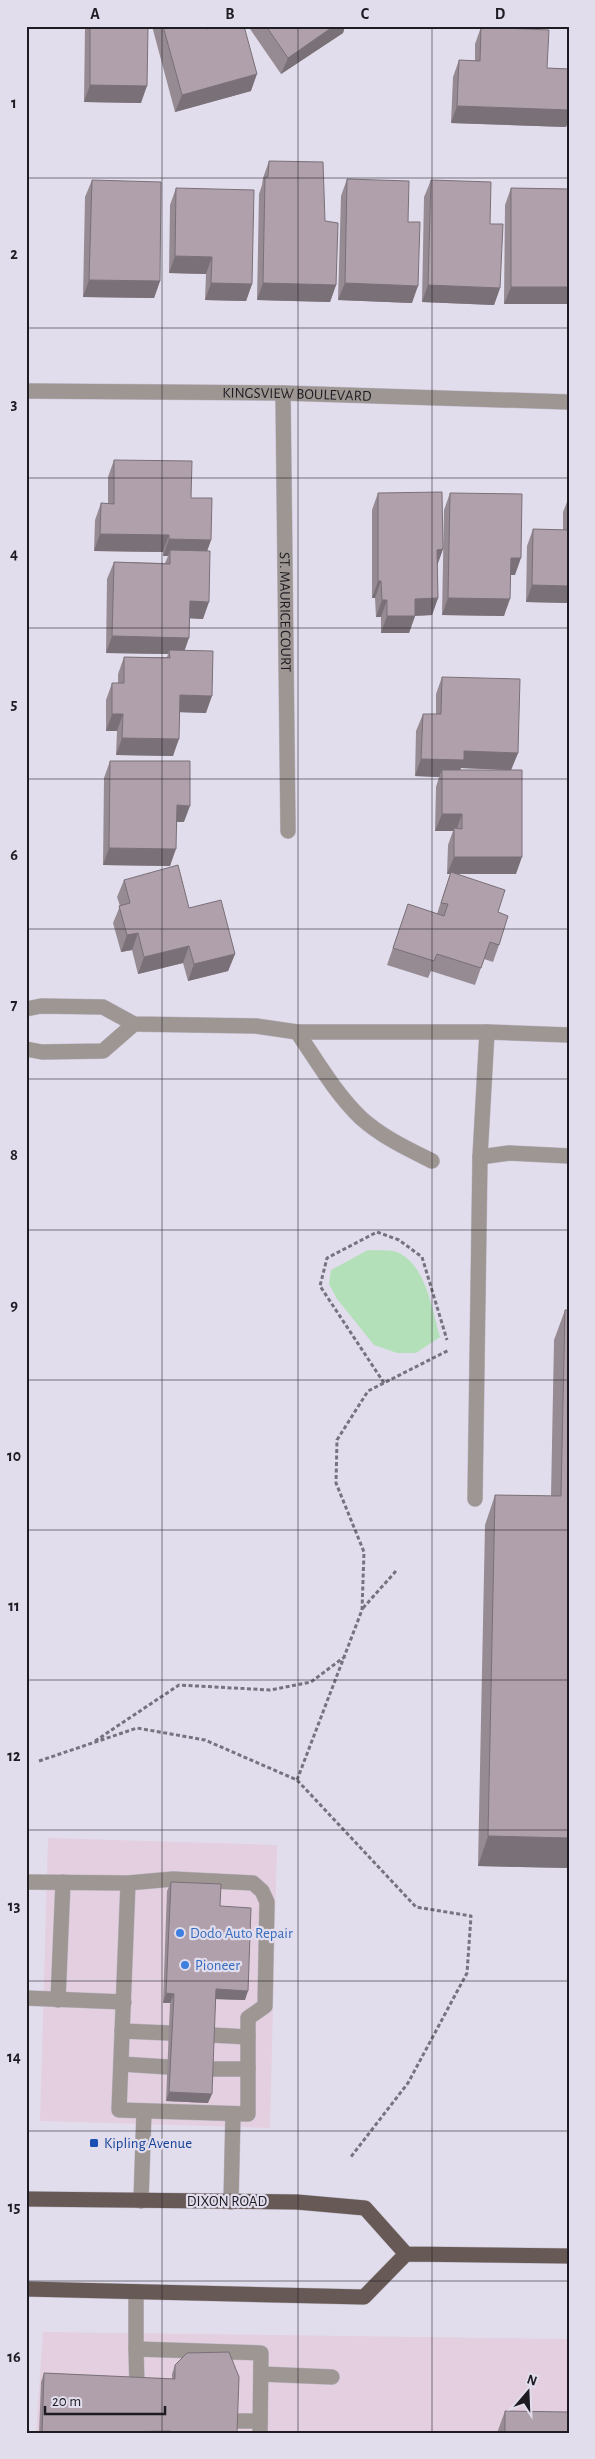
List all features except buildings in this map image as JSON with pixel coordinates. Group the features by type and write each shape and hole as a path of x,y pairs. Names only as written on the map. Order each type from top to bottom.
{"main road":[{"name":"DIXON ROAD","path":"26,2200 297,2202 365,2208 406,2254"},
{"path":"26,2289 364,2296 406,2254 569,2256"}],"street":[{"name":"KINGSVIEW BOULEVARD","path":"26,391 283,393 569,402"},
{"name":"ST. MAURICE COURT","path":"283,393 288,831"},
{"path":"26,1009 41,1006 103,1007 134,1024 256,1026 297,1032 487,1032 569,1035"},
{"path":"26,1049 42,1052 102,1051 134,1024"},
{"path":"297,1032 337,1091 361,1118 394,1142 432,1162"},
{"path":"475,1499 480,1157 487,1032"},
{"path":"480,1157 509,1153 569,1156"},
{"path":"26,1882 128,1883 173,1879 253,1883 262,1891 267,1902 265,2006 248,2018 248,2114 120,2110 128,1883"},
{"path":"58,2000 62,1882"},
{"path":"26,1998 124,2002"},
{"path":"122,2031 169,2033"},
{"path":"211,2035 248,2037"},
{"path":"121,2064 168,2067"},
{"path":"210,2068 248,2069"},
{"path":"141,2201 144,2111"},
{"path":"231,2202 233,2114"},
{"path":"136,2292 137,2387"},
{"path":"136,2349 262,2353 260,2427 234,2421"},
{"path":"261,2374 332,2377"}],"path":[{"path":"384,1383 320,1286 327,1258 378,1232 399,1240 422,1257 450,1350"},
{"path":"297,1780 347,1655 362,1610 364,1552 336,1483 337,1440 368,1391 457,1346"},
{"path":"362,1610 396,1571"},
{"path":"90,1744 179,1686 270,1690 311,1682 347,1655"},
{"path":"39,1761 137,1728 205,1740 297,1780 416,1906 471,1916 467,1972 408,2083 350,2158"}],"shaded area":[{"path":"48,1838 277,1845 270,2128 40,2121"},
{"path":"43,2332 569,2339 569,2433 36,2433"}],"green space":[{"path":"368,1250 399,1253 416,1268 422,1279 427,1290 440,1337 416,1353 397,1353 374,1345 337,1299 329,1284 331,1270"}],"place":[{"name":"Dodo Auto Repair","path":"180,1933"},
{"name":"Pioneer","path":"185,1965"},
{"name":"Kipling Avenue","path":"94,2143"}]}
